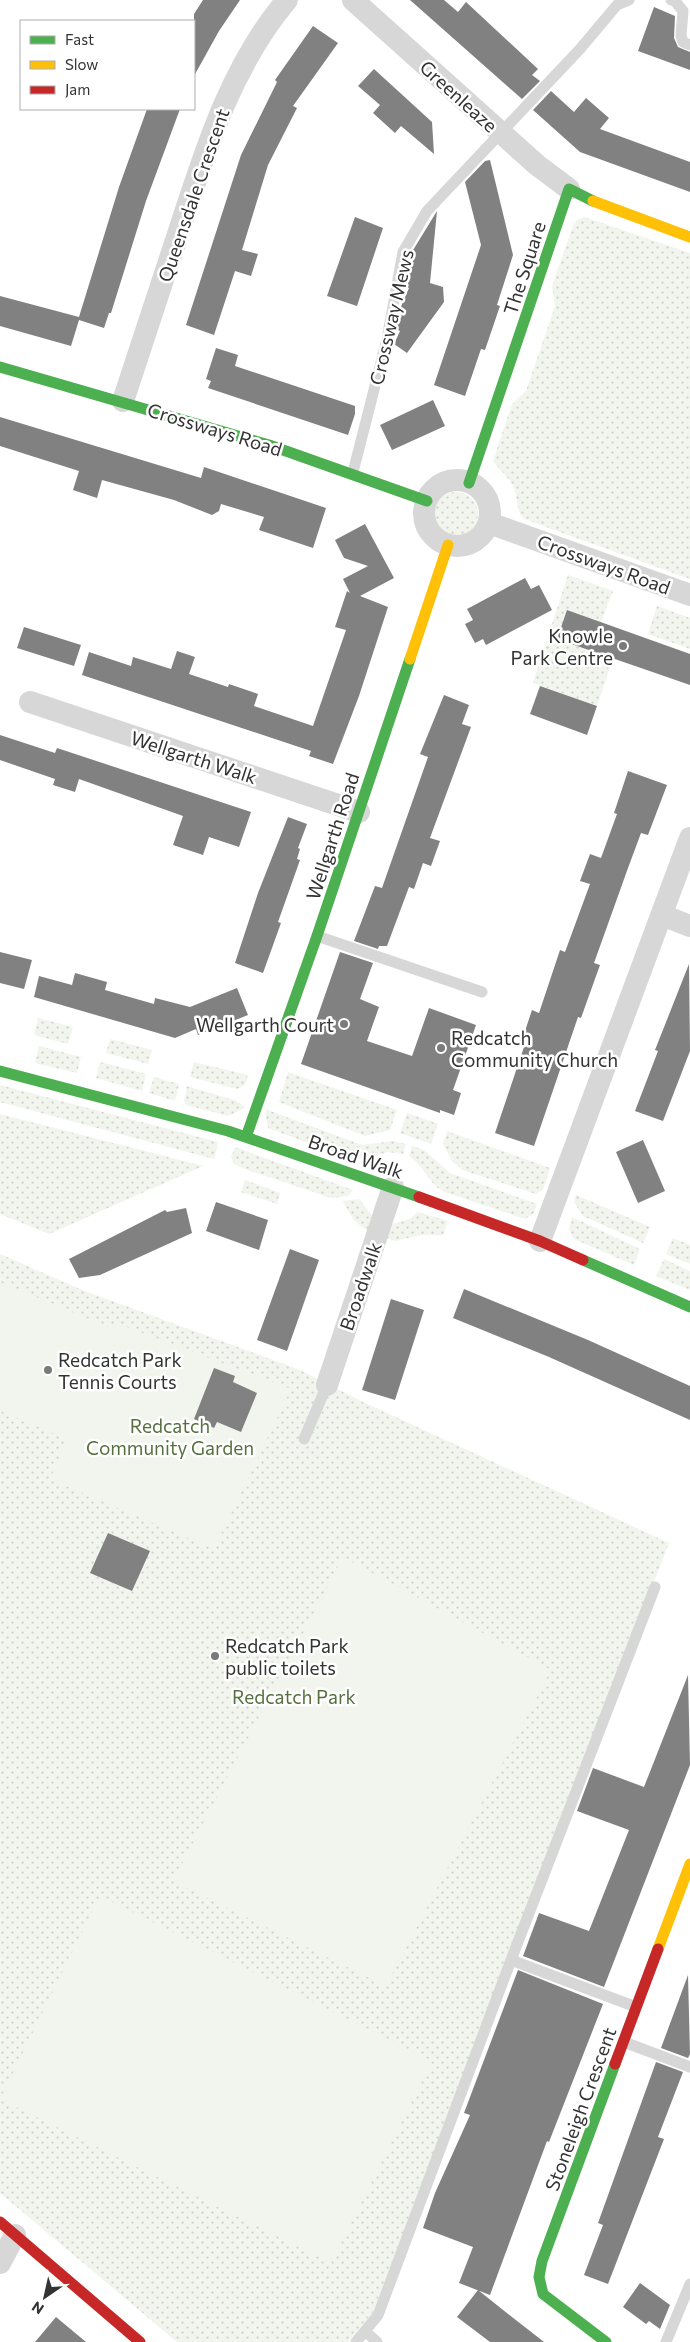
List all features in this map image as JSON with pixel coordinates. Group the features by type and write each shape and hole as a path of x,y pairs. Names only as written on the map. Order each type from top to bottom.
{"street":[{"name":"Queensdale Crescent","path":"123,401 198,173 233,82 272,18 287,0"},
{"name":"Greenleaze","path":"353,0 536,166 568,189"},
{"path":"568,189 608,208 690,238"},
{"name":"The Square","path":"469,483 568,189"},
{"name":"Crossways Road","path":"0,367 123,401 353,472 427,501"},
{"path":"450,481 469,483 480,490 487,500 490,511 489,523 484,532 472,542 458,546 448,544 438,540 430,532 424,512 427,501 440,485 450,481"},
{"name":"Crossways Road","path":"489,523 690,595"},
{"name":"Wellgarth Road","path":"246,1138 317,936 448,544"},
{"name":"Wellgarth Walk","path":"30,702 359,812"},
{"path":"540,1241 690,838"},
{"path":"662,915 690,926"},
{"name":"Broad Walk","path":"0,1071 228,1131 393,1187 540,1241 690,1307"},
{"name":"Broadwalk","path":"327,1385 393,1187"},
{"name":"Stoneleigh Crescent","path":"606,2342 543,2294 539,2277 542,2261 690,1864"},
{"path":"0,2263 8,2229 140,2342"}],"lane":[{"name":"Crossway Mews","path":"353,472 387,339 403,252 414,230 427,211 580,50 617,5 629,0"},
{"path":"671,0 675,1 683,11 681,36 683,42 690,44"},
{"path":"317,936 482,992"},
{"path":"304,1439 327,1385"},
{"path":"356,2342 378,2315 511,1960 655,1588"},
{"path":"511,1960 636,2007"},
{"path":"623,2042 690,2067"},
{"path":"666,2342 690,2284"},
{"path":"365,2331 377,2342"}],"green space":[{"path":"584,217 690,253 690,579 524,519 519,512 513,486 493,461 512,404 526,391 555,306 552,286 573,226 577,220"},
{"path":"456,492 468,496 474,502 478,514 474,526 468,532 456,536 444,532 438,526 434,514 438,502 444,496"},
{"path":"568,575 613,591 601,622 568,610 557,638 613,659 597,706 533,683"},
{"path":"657,606 690,618 690,649 648,634"},
{"path":"38,1018 73,1027 68,1044 34,1035"},
{"path":"110,1039 152,1050 148,1064 106,1053"},
{"path":"39,1046 81,1057 77,1073 35,1063"},
{"path":"100,1062 146,1074 142,1091 96,1078"},
{"path":"194,1062 248,1075 245,1085 237,1089 190,1077"},
{"path":"288,1072 397,1110 390,1130 365,1136 279,1102"},
{"path":"154,1077 179,1084 175,1101 149,1093"},
{"path":"0,1085 218,1142 214,1159 0,1102"},
{"path":"187,1086 237,1101 245,1108 228,1116 186,1105 184,1101"},
{"path":"265,1109 362,1145 394,1141 406,1144 403,1154 388,1152 364,1158 345,1157 268,1128"},
{"path":"407,1113 438,1124 431,1144 400,1133"},
{"path":"0,1114 203,1166 49,1234 0,1214"},
{"path":"447,1131 550,1168 543,1190 536,1194 462,1170 452,1161 443,1144"},
{"path":"412,1146 424,1150 450,1173 537,1204 534,1213 525,1219 442,1191 433,1183 419,1164 409,1156"},
{"path":"235,1147 353,1190 348,1196 331,1198 242,1168 234,1164 231,1157"},
{"path":"245,1180 280,1193 277,1204 241,1192"},
{"path":"576,1195 650,1227 643,1243 583,1216 574,1202"},
{"path":"359,1199 374,1218 370,1231 354,1219 343,1201"},
{"path":"418,1212 448,1221 443,1235 421,1235 395,1241 387,1238 392,1224 410,1219"},
{"path":"572,1217 640,1249 634,1265 574,1239 569,1229"},
{"path":"673,1238 690,1245 690,1264 666,1254"},
{"name":"Redcatch Park","path":"0,1254 82,1290 300,1370 361,1401 669,1543 373,2312 348,2342 177,2342 0,2193"},
{"path":"664,1259 690,1271 690,1290 656,1276"},
{"name":"Redcatch Community Garden","path":"0,1282 113,1329 116,1323 291,1389 214,1549 50,1479 67,1439 0,1411"},
{"path":"343,1557 551,1670 386,1986 173,1881"},
{"path":"100,1896 432,2061 331,2263 0,2099"}],"building":[{"path":"203,0 240,0 219,31 195,74 195,20 194,14"},
{"path":"410,0 444,0 458,12 466,2 538,69 532,75 540,81 522,99"},
{"path":"654,7 675,16 674,38 678,47 690,52 690,70 638,51"},
{"path":"313,26 338,43 293,106 297,108 268,165 242,250 258,254 251,276 235,271 214,335 186,325 241,155 277,82 275,80"},
{"path":"374,69 432,122 434,154 401,126 395,133 373,113 380,105 358,86"},
{"path":"551,91 574,112 586,98 609,118 600,129 690,162 690,192 580,152 533,110"},
{"path":"147,110 180,110 146,201 111,313 109,313 104,328 79,320 71,346 0,326 0,296 79,317 119,187"},
{"path":"490,160 513,255 497,305 500,306 485,350 481,349 465,396 434,385 481,245 465,182 485,161"},
{"path":"437,211 430,283 443,287 444,302 407,353 394,344 400,331 396,329 400,309 409,288 404,287 410,255"},
{"path":"355,217 383,228 357,306 327,296"},
{"path":"216,348 238,355 235,366 355,406 355,414 348,435 208,388 211,381 206,379"},
{"path":"433,400 445,426 392,450 380,425"},
{"path":"0,417 201,478 204,467 326,508 313,548 259,530 264,517 221,504 219,511 212,515 174,500 102,480 97,498 73,490 79,471 0,446"},
{"path":"365,524 394,578 360,596 388,607 359,696 333,764 309,756 311,751 82,675 89,652 131,666 133,657 171,669 177,651 195,657 189,674 228,687 229,684 258,694 254,706 313,726 346,630 335,627 347,591 350,593 343,579 368,566 344,558 335,540"},
{"path":"525,578 531,589 539,585 552,610 486,645 483,639 475,643 465,624 473,620 467,609"},
{"name":"Knowle Park Centre","path":"567,610 690,654 690,685 557,639"},
{"path":"24,627 81,645 74,666 17,648"},
{"path":"540,686 597,706 587,735 530,714"},
{"path":"444,695 469,705 462,724 471,727 430,838 440,841 431,866 423,863 414,889 409,887 387,946 379,946 378,949 354,941 375,886 382,888 428,757 420,754"},
{"path":"0,735 55,753 57,748 251,812 239,847 209,837 203,855 173,845 183,816 79,779 75,792 53,785 55,779 0,760"},
{"path":"628,771 667,785 648,835 641,833 628,868 594,963 600,965 581,1018 578,1017 534,1146 495,1133 525,1044 521,1043 532,1010 539,1013 560,950 565,952 590,884 580,881 590,854 601,858 617,814 614,813"},
{"path":"288,817 307,824 298,848 300,849 297,859 300,860 278,922 281,923 263,973 235,963 258,893"},
{"path":"0,952 32,960 24,989 0,983"},
{"path":"340,952 373,963 360,999 379,1007 367,1041 412,1056 429,1008 476,1025 453,1090 461,1093 454,1115 440,1110 440,1113 301,1064"},
{"path":"689,964 690,1051 663,1121 635,1111 658,1051 655,1050"},
{"path":"75,973 107,982 105,990 154,1004 155,998 190,1007 237,988 248,1015 198,1035 196,1029 175,1038 34,997 39,976 72,985"},
{"path":"643,1140 665,1191 638,1203 616,1152"},
{"path":"216,1202 268,1220 259,1250 206,1231"},
{"path":"186,1208 192,1233 100,1275 79,1278 69,1259 165,1210 167,1212"},
{"path":"290,1249 319,1260 287,1351 257,1340"},
{"path":"464,1289 588,1340 690,1386 690,1420 549,1357 453,1318"},
{"path":"391,1299 424,1310 395,1400 362,1390"},
{"path":"214,1368 235,1376 233,1382 257,1393 241,1432 217,1422 214,1428 194,1419"},
{"path":"108,1533 150,1551 132,1591 90,1573"},
{"path":"688,1675 690,1765 604,1987 523,1956 539,1913 589,1931 629,1830 577,1811 593,1768 644,1787"},
{"path":"518,1970 603,2004 549,2142 547,2141 490,2295 459,2283 473,2247 423,2228 435,2193 470,2115 464,2113"},
{"path":"688,1975 690,2054 688,2058 661,2048"},
{"path":"656,2062 683,2072 658,2137 664,2139 608,2284 584,2275 603,2225 598,2223"},
{"path":"640,2283 670,2305 660,2329 649,2321 646,2324 623,2307"},
{"path":"478,2290 544,2342 490,2342 457,2317"},
{"path":"56,2317 86,2342 35,2342"}],"traffic: fast":[{"path":"469,483 569,189 593,201"},
{"path":"0,367 269,445 427,501"},
{"path":"246,1137 317,936 410,659"},
{"path":"0,1071 228,1131 419,1197"},
{"path":"583,1260 690,1307"},
{"path":"606,2342 543,2294 539,2277 542,2261 615,2064"}],"traffic: slow":[{"path":"593,201 690,237"},
{"path":"410,659 448,545"},
{"path":"658,1949 690,1864"}],"traffic: jam":[{"path":"419,1197 540,1241 583,1260"},
{"path":"615,2064 658,1949"},
{"path":"0,2222 140,2342"}],"place":[{"name":"Knowle Park Centre","path":"623,646"},
{"name":"Wellgarth Court","path":"344,1024"},
{"name":"Redcatch Community Church","path":"441,1048"},
{"name":"Redcatch Park Tennis Courts","path":"48,1370"},
{"name":"Redcatch Park public toilets","path":"215,1656"}]}
